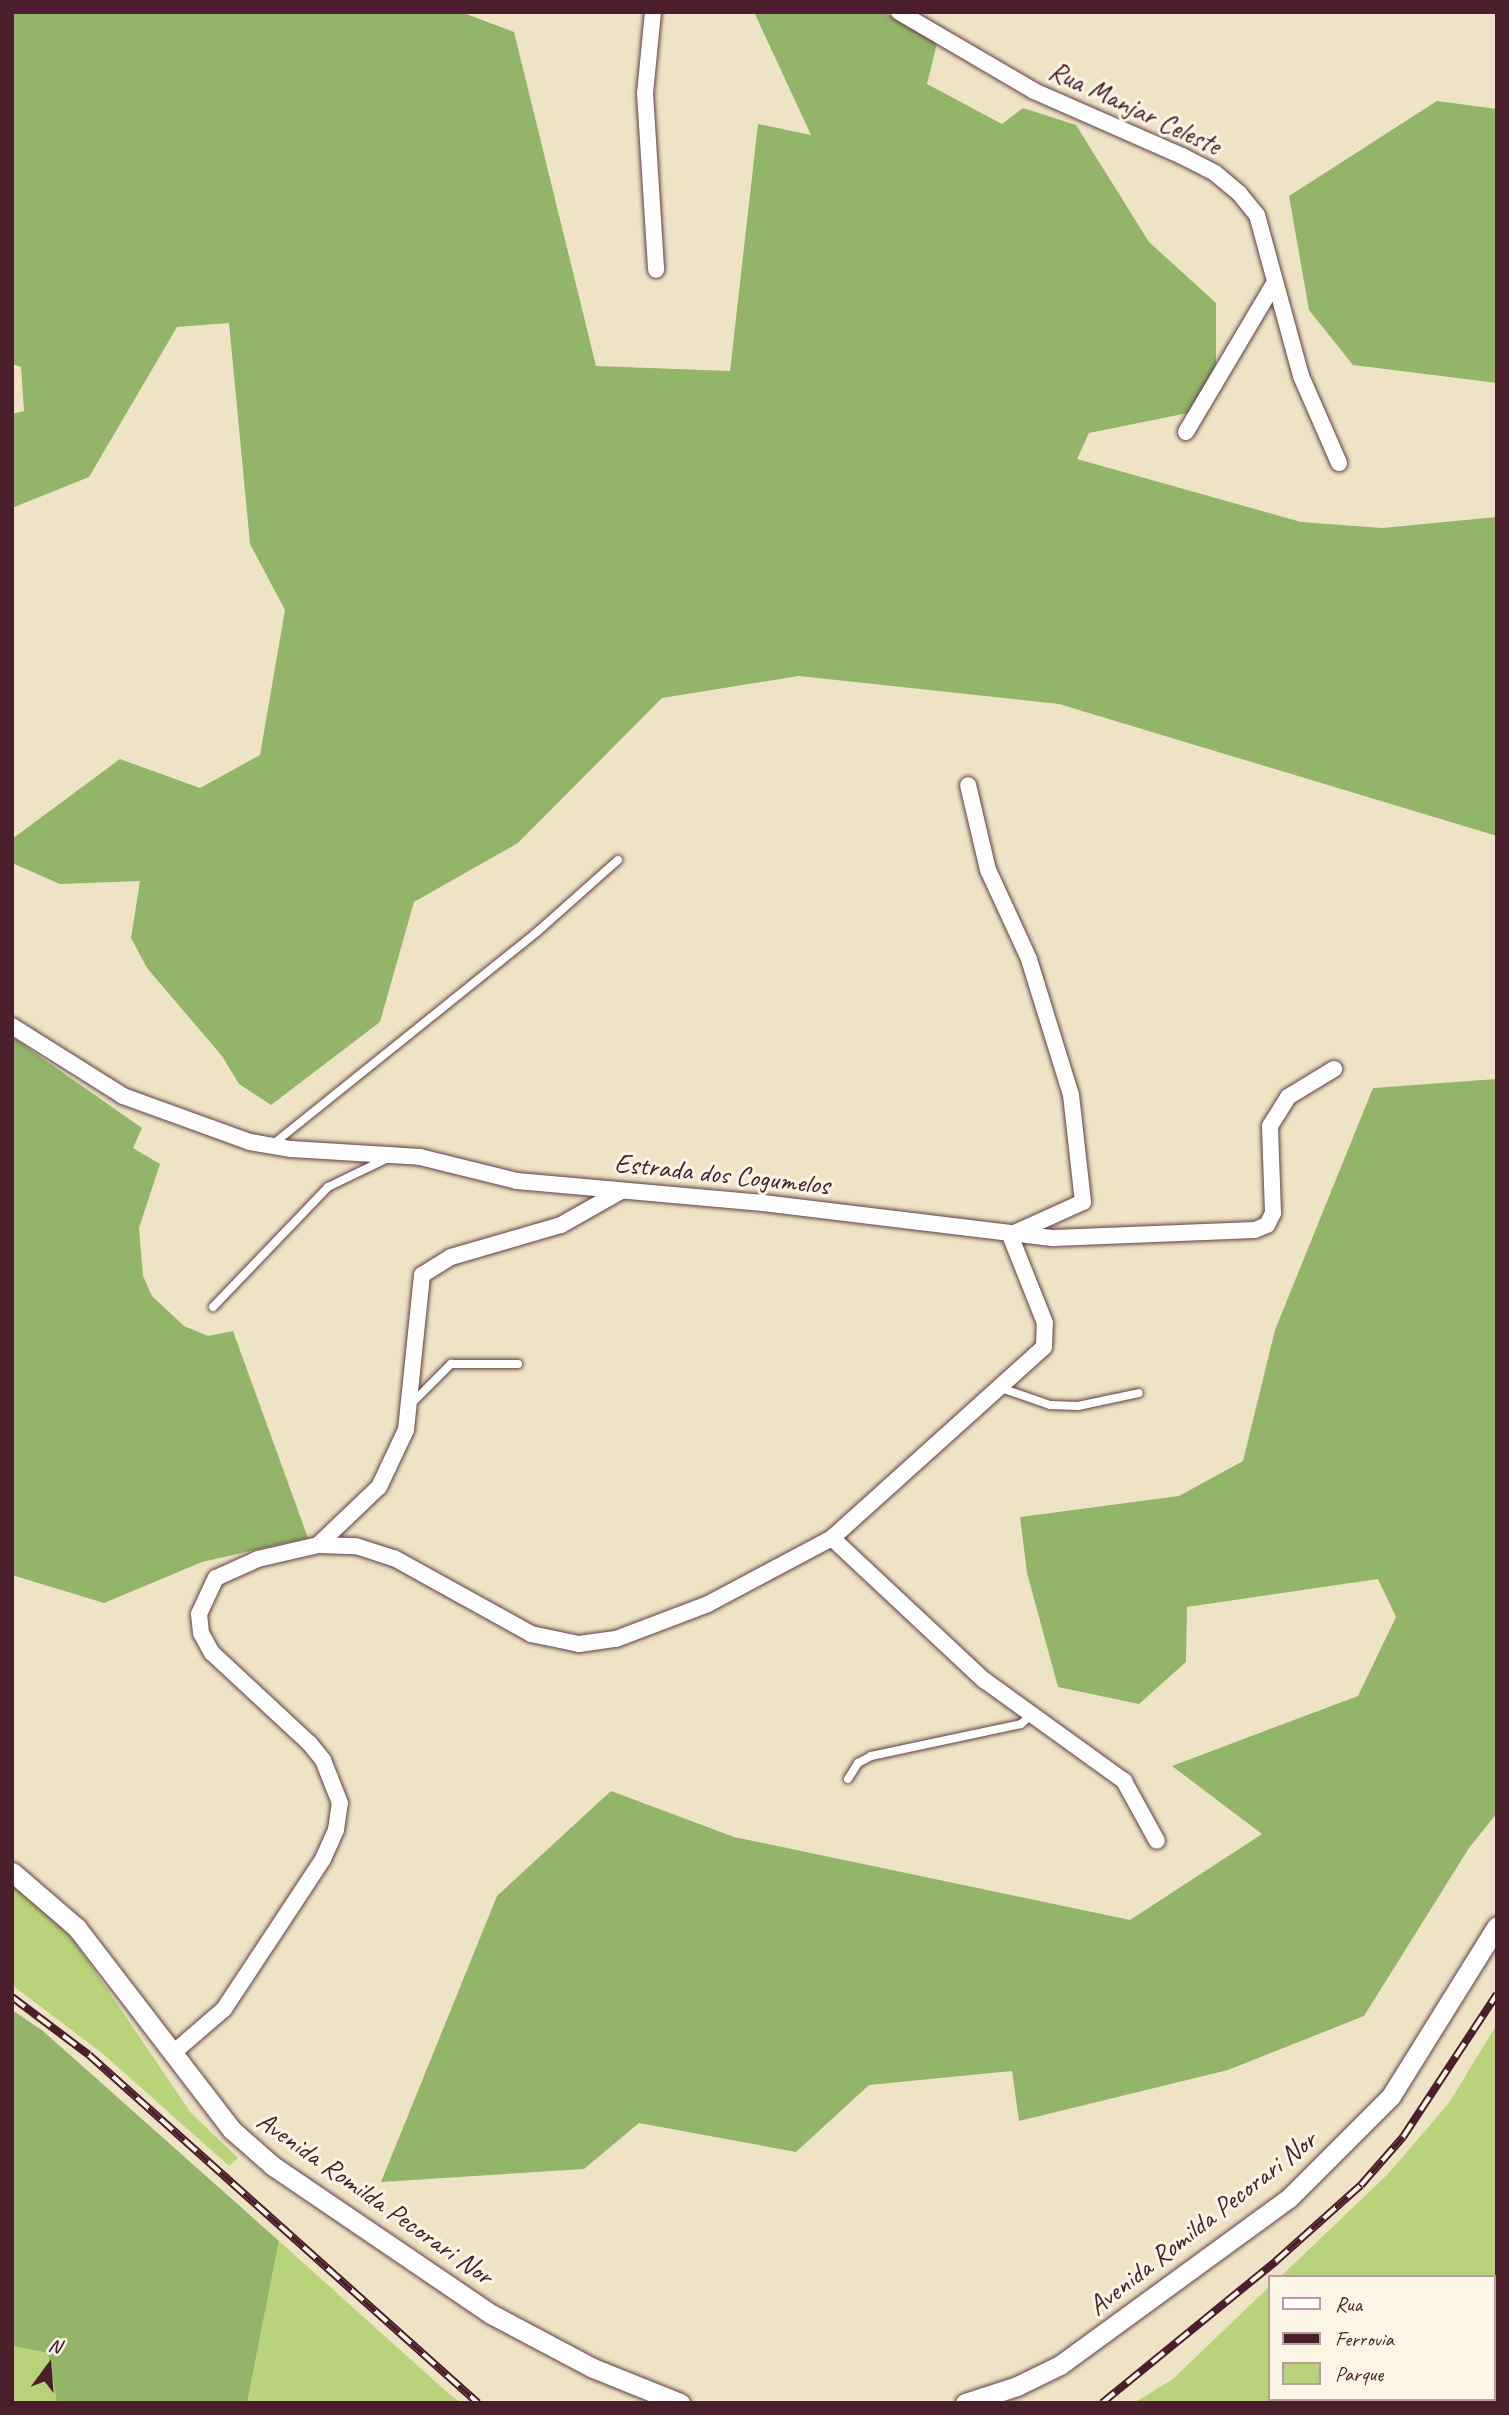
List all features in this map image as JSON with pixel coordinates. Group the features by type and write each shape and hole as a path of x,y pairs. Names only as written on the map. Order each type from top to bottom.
{"street":[{"path":"653,12 645,93 656,270"},
{"name":"Rua Manjar Celeste","path":"900,12 1034,91 1215,173 1257,215 1301,376 1339,463"},
{"path":"1186,432 1275,282"},
{"path":"173,2053 224,2009 323,1859 336,1830 340,1803 324,1760 212,1653 201,1633 204,1597 216,1578 233,1567 318,1545 356,1546 394,1558 531,1634 579,1644 615,1639 708,1604 832,1538 1038,1355 1046,1339 1042,1313 1010,1235 1083,1202 1071,1095 1029,959 988,870 968,785"},
{"name":"Estrada dos Cogumelos","path":"12,1026 123,1096 197,1126 272,1146 438,1160 517,1181 763,1203 1010,1235 1088,1239 1255,1230 1267,1225 1273,1213 1270,1126 1288,1097 1334,1069"},
{"path":"318,1545 379,1487 402,1442 411,1404 422,1275 452,1257 561,1225 621,1191"},
{"path":"832,1538 946,1648 1124,1781 1157,1841"},
{"name":"Avenida Romilda Pecorari Nor","path":"12,1872 77,1928 232,2130 312,2194 501,2320 593,2368 680,2403"},
{"name":"Avenida Romilda Pecorari Nor","path":"965,2403 1017,2386 1060,2365 1289,2199 1391,2096 1497,1926"}],"lane":[{"path":"272,1146 538,931 618,860"},
{"path":"213,1307 328,1187 394,1155"},
{"path":"411,1404 451,1363 518,1364"},
{"path":"1001,1388 1050,1405 1078,1406 1139,1393"},
{"path":"848,1779 858,1763 871,1756 1021,1724 1032,1714"}],"green space":[{"path":"12,12 461,12 514,32 596,366 730,371 758,124 811,135 754,12 883,12 938,39 927,84 1002,124 1023,108 1076,125 1149,242 1216,303 1216,373 1188,413 1089,433 1077,459 1301,522 1382,528 1497,517 1497,836 1059,704 799,676 662,698 518,843 414,902 380,1022 271,1105 239,1084 222,1056 147,968 131,938 140,881 60,884 12,863 12,839 120,759 200,788 260,755 285,610 250,544 229,323 177,327 89,477 12,508 12,414 24,411 21,367 12,364"},
{"path":"1437,101 1497,109 1497,383 1353,365 1309,310 1289,196"},
{"path":"12,1037 142,1128 133,1148 160,1164 139,1228 143,1276 152,1296 184,1326 208,1336 233,1331 308,1538 202,1562 104,1603 12,1575"},
{"path":"1497,1079 1497,1813 1469,1848 1364,2016 1228,2070 1019,2121 1012,2071 869,2085 796,2152 639,2123 584,2169 381,2182 497,1896 611,1791 734,1837 1130,1920 1262,1834 1172,1766 1358,1696 1396,1617 1378,1579 1187,1607 1186,1662 1139,1704 1058,1687 1027,1573 1020,1517 1179,1496 1243,1461 1275,1330 1373,1088"},
{"path":"12,1884 46,1910 75,1942 191,2113 238,2158 229,2166 102,2053 12,1985"},
{"path":"12,2010 43,2031 279,2241 247,2403 57,2403 48,2353 12,2346"},
{"path":"1497,2024 1497,2403 1134,2403 1173,2379 1268,2288 1268,2401 1495,2401 1495,2275 1282,2275 1387,2175 1449,2103"},
{"path":"279,2241 448,2393 461,2403 247,2403"},
{"path":"12,2346 48,2353 57,2403 12,2403"}],"railway":[{"path":"1102,2403 1276,2261 1361,2185 1403,2137 1497,1994"},
{"path":"12,1997 89,2055 478,2403"}]}
